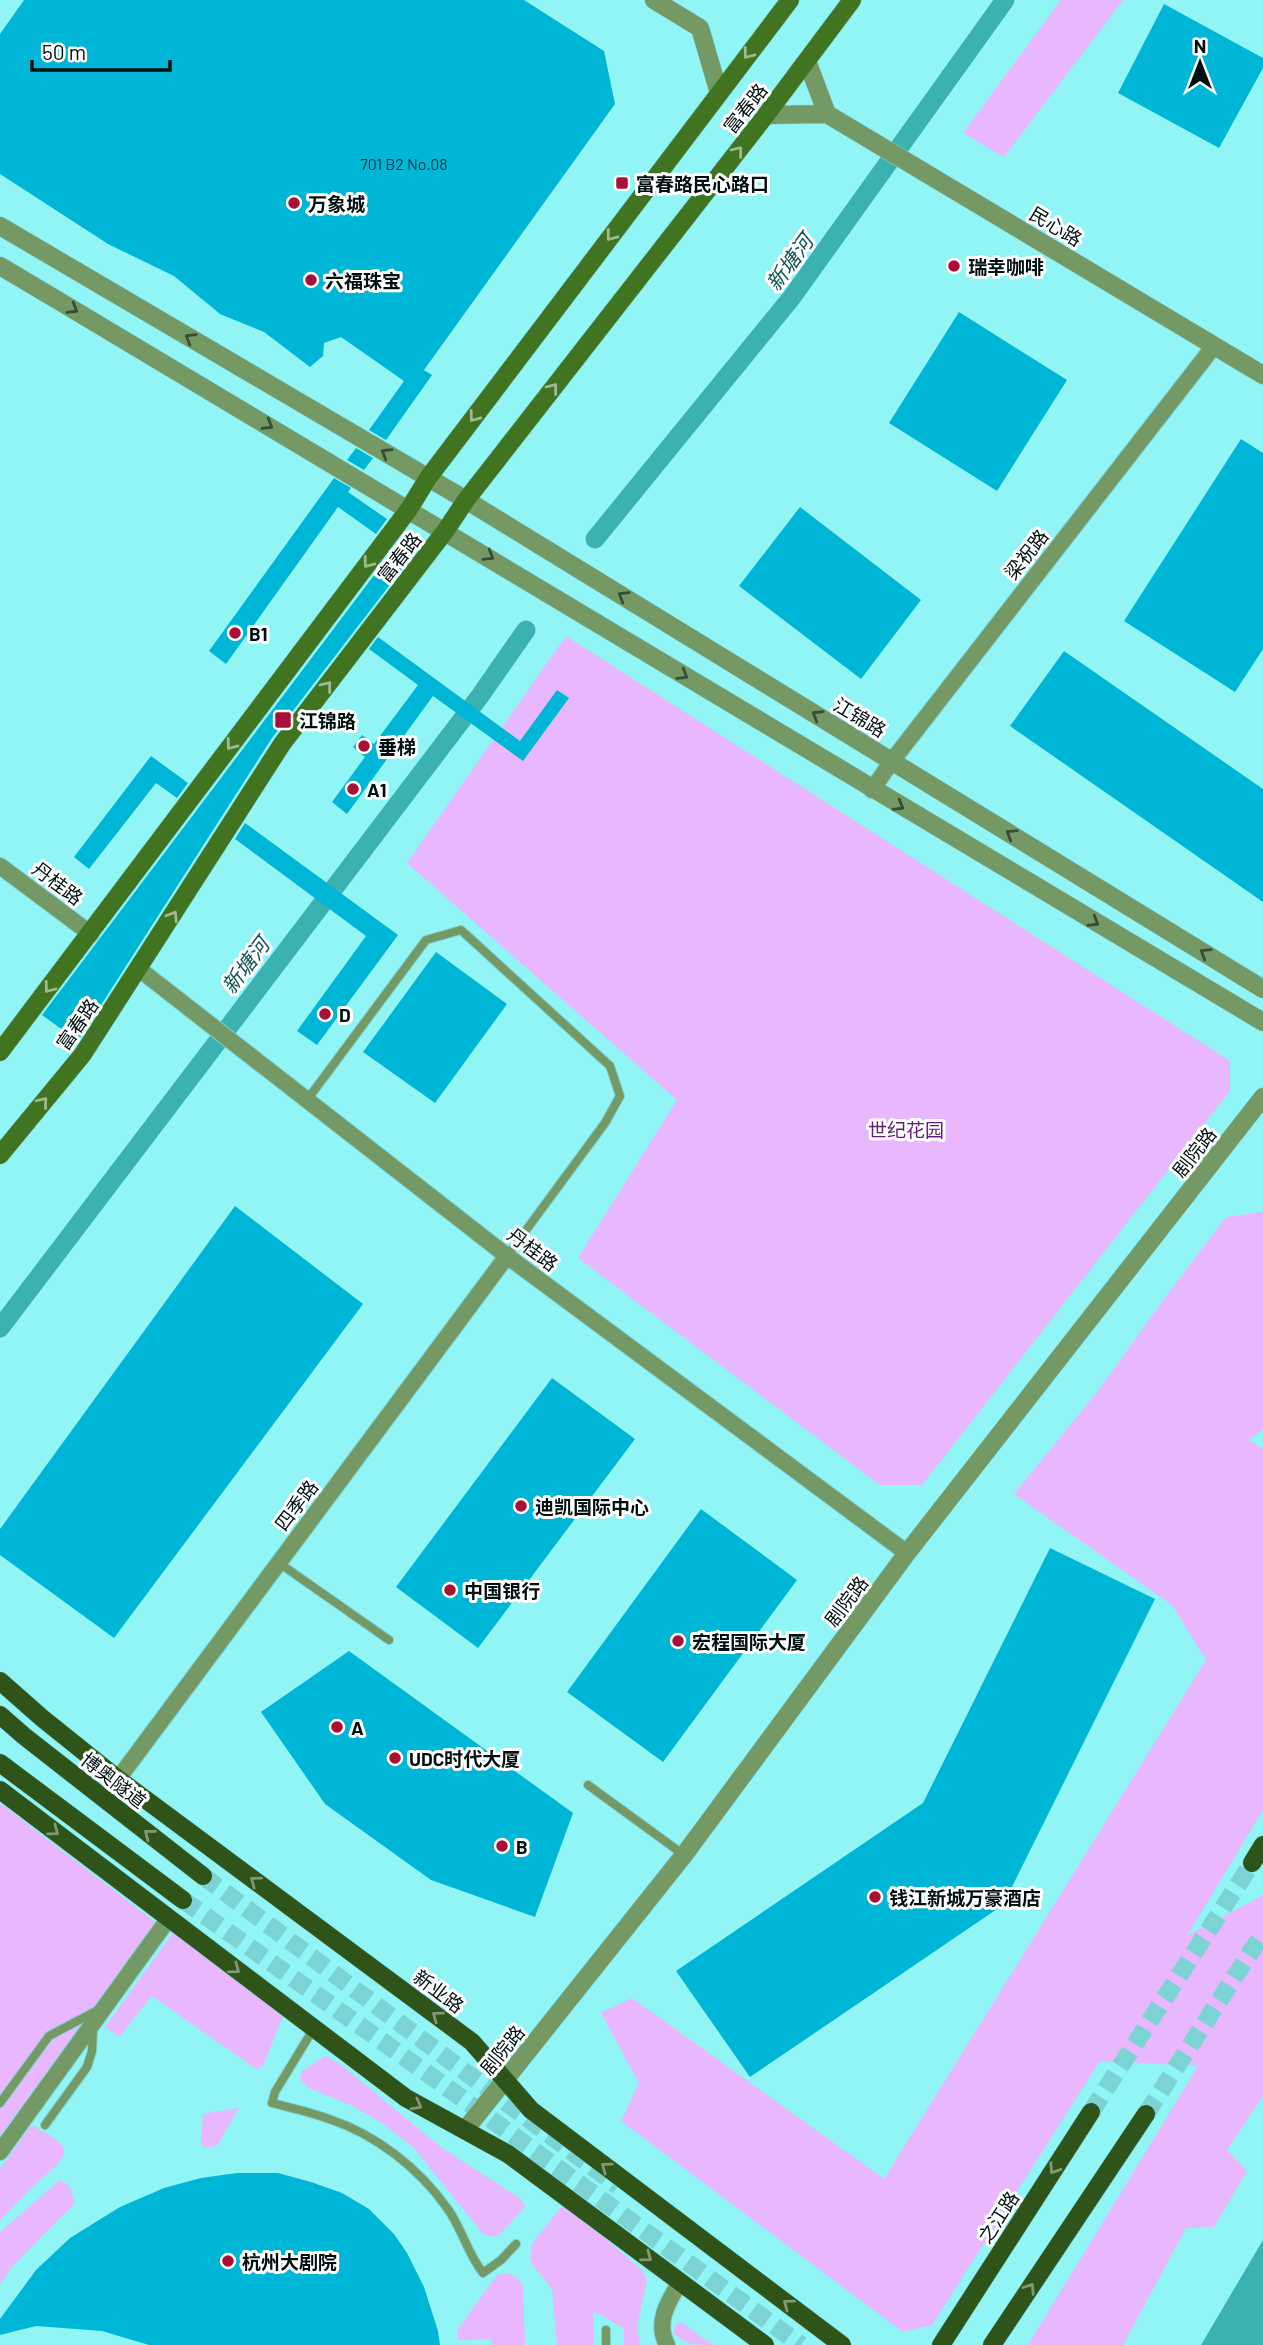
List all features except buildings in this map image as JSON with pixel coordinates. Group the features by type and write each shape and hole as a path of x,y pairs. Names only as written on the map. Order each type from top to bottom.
{"main road":[{"name":"富春路","path":"0,1052 409,509 428,478 790,0"},
{"name":"富春路","path":"0,1155 83,1054 282,744 466,500 766,115 852,0"},
{"name":"新业路","path":"0,1681 118,1779 472,2042 531,2110 842,2345"},
{"name":"博奥隧道","path":"0,1715 203,1876"},
{"path":"0,1763 183,1900"},
{"path":"0,1790 406,2098 508,2154 765,2345"},
{"path":"1252,1863 1263,1845"},
{"name":"之江路","path":"941,2345 1091,2112"},
{"path":"992,2345 1146,2114"}],"street":[{"path":"654,0 700,28 719,93"},
{"path":"766,115 827,114 807,61"},
{"name":"民心路","path":"827,114 1263,374"},
{"name":"江锦路","path":"0,226 466,500 1263,989"},
{"path":"0,266 446,530 872,790 1263,1022"},
{"name":"梁祝路","path":"872,790 1214,345"},
{"name":"丹桂路","path":"0,866 90,934"},
{"name":"丹桂路","path":"139,969 507,1256 907,1553"},
{"name":"剧院路","path":"465,2130 684,1855 907,1553 1263,1097"},
{"name":"四季路","path":"118,1779 507,1256"},
{"path":"0,2152 169,1918"},
{"path":"667,2345 662,2327 665,2306 680,2282"}],"lane":[{"path":"307,1100 426,940 461,930 610,1066 620,1096 605,1124 507,1256"},
{"path":"279,1563 389,1640"},
{"path":"588,1785 684,1855"},
{"path":"0,2103 49,2036 105,2007"},
{"path":"45,2125 87,2067 92,2051 93,2022"},
{"path":"314,2028 275,2092 272,2103 330,2119 365,2135 400,2159 426,2180 449,2210 465,2237 473,2261 483,2273 501,2260 516,2244"},
{"path":"606,2330 606,2345"}],"green space":[{"path":"1061,0 1123,0 1004,157 963,133"},
{"name":"世纪花园","path":"566,636 1230,1061 1230,1091 922,1485 880,1485 578,1258 677,1100 407,863"},
{"path":"1263,1212 1263,1430 1248,1440 1263,1448 1263,1810 1187,1936 1263,1895 1263,2096 1227,2150 1247,2171 1214,2227 1186,2228 1123,2345 1028,2345 1198,2066 1100,2061 932,2325 903,2332 621,2121 639,2083 601,2013 632,1998 884,2179 1206,1660 1172,1605 1014,1494 1098,1391 1226,1217"},
{"path":"0,1803 155,1922 0,2136"},
{"path":"173,1933 183,1934 285,2011 263,2066 256,2069 152,1996 119,2037 105,2027"},
{"path":"325,2056 341,2065 442,2148 521,2199 525,2207 500,2234 495,2237 483,2234 414,2148 382,2123 353,2106 308,2088 300,2079 302,2071"},
{"path":"239,2108 217,2146 204,2148 201,2143 203,2114"},
{"path":"31,2125 56,2139 64,2148 64,2155 0,2221 0,2169"},
{"path":"60,2180 70,2186 75,2203 11,2268 0,2284 0,2232"},
{"path":"561,2207 568,2207 642,2270 647,2281 637,2327 640,2345 624,2345 624,2328 593,2311 594,2345 557,2345 552,2289 533,2266 530,2258 532,2244"},
{"path":"508,2273 518,2278 523,2286 525,2345 492,2345 492,2339 458,2340 457,2330 497,2275"},
{"path":"681,2322 713,2345 692,2344 678,2338 674,2334 675,2325"}],"water":[{"path":"1263,2240 1263,2345 1201,2345"}],"waterway":[{"name":"新塘河","path":"595,539 792,297 1005,0"},
{"name":"新塘河","path":"0,1328 480,696 526,630"}],"tunnel":[{"path":"1091,2112 1252,1863"},
{"path":"203,1876 618,2186"},
{"path":"183,1900 452,2091 801,2345"},
{"path":"1146,2114 1263,1933"}],"place":[{"name":"富春路民心路口","path":"622,183"},
{"name":"万象城","path":"294,203"},
{"name":"瑞幸咖啡","path":"954,266"},
{"name":"六福珠宝","path":"311,280"},
{"name":"B1","path":"235,633"},
{"name":"江锦路","path":"283,720"},
{"name":"垂梯","path":"364,746"},
{"name":"A1","path":"353,789"},
{"name":"D","path":"325,1014"},
{"name":"迪凯国际中心","path":"521,1506"},
{"name":"中国银行","path":"450,1590"},
{"name":"宏程国际大厦","path":"678,1641"},
{"name":"A","path":"337,1727"},
{"name":"UDC时代大厦","path":"395,1758"},
{"name":"B","path":"502,1846"},
{"name":"钱江新城万豪酒店","path":"875,1897"},
{"name":"杭州大剧院","path":"228,2261"}]}
